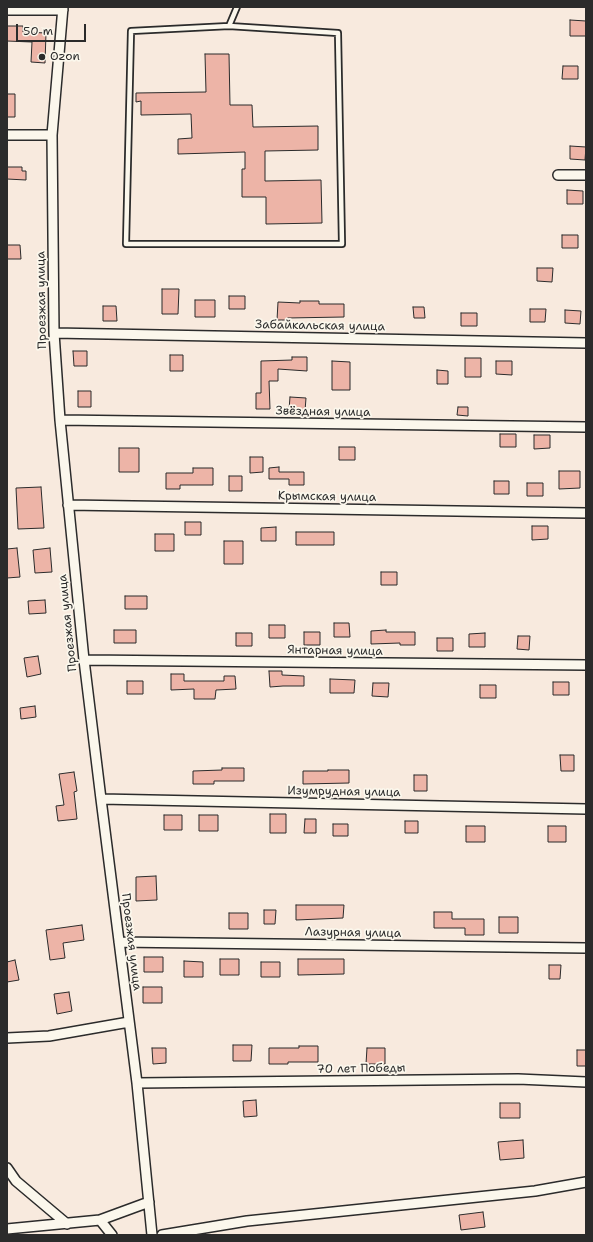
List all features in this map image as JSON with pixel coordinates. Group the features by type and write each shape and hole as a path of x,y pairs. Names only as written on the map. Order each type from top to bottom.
{"street":[{"path":"7,10 63,8"},
{"name":"Проезжая улица","path":"63,8 52,135 54,333 60,420 84,660 100,799 137,1083 152,1235"},
{"path":"7,135 52,135"},
{"path":"558,176 586,175"},
{"name":"Забайкальская улица","path":"54,333 586,343"},
{"name":"Звёздная улица","path":"60,420 586,427"},
{"name":"Крымская улица","path":"68,504 586,514"},
{"name":"Янтарная улица","path":"84,660 586,665"},
{"name":"Изумрудная улица","path":"100,799 586,808"},
{"name":"Лазурная улица","path":"119,942 586,948"},
{"path":"7,1038 48,1036 129,1022"},
{"name":"70 лет Победы","path":"137,1083 518,1079 586,1082"},
{"path":"7,1168 16,1181 67,1224"},
{"path":"162,1235 247,1221 535,1191 586,1182"},
{"path":"7,1229 100,1220 149,1202"},
{"path":"100,1220 112,1235"}],"lane":[{"path":"229,26 237,7"},
{"path":"229,26 338,34 342,244 126,244 131,31 229,26"}],"building":[{"path":"570,20 586,21 586,36 570,36"},
{"path":"7,26 23,26 23,32 46,33 45,63 31,62 32,42 7,41"},
{"path":"205,54 229,54 230,105 252,105 253,127 318,126 318,150 265,151 265,181 321,180 322,223 266,224 266,197 242,197 242,169 245,169 245,152 178,154 178,139 192,138 191,114 141,115 141,101 136,102 136,93 206,92"},
{"path":"563,66 578,66 578,79 562,79"},
{"path":"7,94 15,94 15,117 7,117"},
{"path":"570,146 586,147 585,160 570,159"},
{"path":"7,167 22,167 22,171 26,171 26,180 7,179"},
{"path":"567,190 583,191 583,204 567,204"},
{"path":"562,235 578,235 578,248 562,248"},
{"path":"7,245 20,245 21,259 7,259"},
{"path":"537,268 553,268 552,282 537,281"},
{"path":"162,289 179,289 178,314 162,314"},
{"path":"229,296 245,296 245,309 229,309"},
{"path":"195,300 215,300 215,317 195,317"},
{"path":"300,301 319,301 319,304 344,304 344,317 287,318 287,320 277,320 278,302 300,303"},
{"path":"103,306 116,306 117,321 103,321"},
{"path":"413,307 424,307 425,318 414,318"},
{"path":"530,309 546,309 545,322 530,322"},
{"path":"565,310 581,311 580,324 565,323"},
{"path":"461,313 477,313 477,326 461,326"},
{"path":"73,351 87,351 87,366 74,366"},
{"path":"170,355 183,355 183,371 170,371"},
{"path":"292,357 307,357 307,371 278,369 278,381 269,381 270,409 256,409 256,393 261,393 261,361 292,360"},
{"path":"465,358 481,358 481,377 465,377"},
{"path":"332,361 350,362 350,390 332,390"},
{"path":"496,361 512,361 512,375 496,374"},
{"path":"437,370 448,371 448,384 437,384"},
{"path":"78,391 91,391 91,407 78,407"},
{"path":"290,397 306,398 305,411 289,410"},
{"path":"458,407 468,407 468,416 457,415"},
{"path":"500,434 516,434 516,447 500,447"},
{"path":"534,435 550,435 550,448 534,449"},
{"path":"339,447 355,447 355,460 339,460"},
{"path":"119,448 139,448 139,472 119,472"},
{"path":"250,457 263,457 263,472 250,473"},
{"path":"279,467 279,472 304,472 304,485 289,485 289,479 269,479 269,468"},
{"path":"193,468 213,468 213,485 180,485 180,489 166,489 166,473 193,473"},
{"path":"559,471 580,471 580,488 559,489"},
{"path":"229,476 242,476 242,491 229,491"},
{"path":"494,481 509,481 509,494 494,494"},
{"path":"527,483 543,483 543,496 527,496"},
{"path":"41,487 44,528 18,529 16,488"},
{"path":"185,522 201,522 201,535 185,535"},
{"path":"532,526 548,526 548,539 532,540"},
{"path":"276,527 276,541 261,541 261,528"},
{"path":"296,532 334,532 334,545 296,545"},
{"path":"155,534 174,534 174,551 155,551"},
{"path":"224,541 243,541 243,564 224,564"},
{"path":"17,548 20,577 7,578 7,549"},
{"path":"50,548 52,572 35,573 33,550"},
{"path":"381,572 397,572 397,585 381,585"},
{"path":"125,596 147,596 147,609 125,609"},
{"path":"45,600 46,613 29,614 28,601"},
{"path":"334,623 349,623 350,637 334,637"},
{"path":"269,625 285,625 285,638 269,638"},
{"path":"114,630 136,630 136,643 114,643"},
{"path":"386,630 386,632 415,632 415,645 400,645 400,643 371,644 371,631"},
{"path":"304,632 320,632 320,645 304,645"},
{"path":"236,633 252,633 252,646 236,646"},
{"path":"485,633 485,647 469,647 469,634"},
{"path":"518,636 530,636 529,650 517,649"},
{"path":"437,638 453,638 453,651 437,651"},
{"path":"38,656 41,674 27,677 24,658"},
{"path":"269,671 282,671 282,675 304,676 304,686 270,687"},
{"path":"171,674 184,674 184,681 224,681 224,676 235,676 236,689 216,690 215,699 194,699 194,689 171,690"},
{"path":"330,679 355,680 354,693 330,693"},
{"path":"127,681 143,681 143,694 127,694"},
{"path":"553,682 569,682 569,695 553,695"},
{"path":"373,683 389,683 388,697 372,696"},
{"path":"480,685 496,685 496,698 480,698"},
{"path":"35,706 36,717 21,719 20,708"},
{"path":"560,755 574,755 574,771 561,771"},
{"path":"222,768 244,768 244,781 214,781 214,784 193,784 193,771 222,770"},
{"path":"349,770 349,783 303,784 303,771"},
{"path":"74,772 77,791 74,792 77,819 58,821 56,806 64,805 59,774"},
{"path":"414,775 427,775 427,791 414,791"},
{"path":"270,814 286,814 286,833 270,833"},
{"path":"164,815 182,815 182,830 164,830"},
{"path":"199,815 218,815 218,831 199,831"},
{"path":"305,819 316,819 316,833 304,833"},
{"path":"405,821 418,821 418,833 405,833"},
{"path":"333,824 348,824 348,836 333,836"},
{"path":"466,826 485,826 485,842 466,842"},
{"path":"548,826 566,826 566,842 548,842"},
{"path":"156,876 157,900 136,901 136,877"},
{"path":"296,905 344,905 343,918 296,920"},
{"path":"264,910 276,910 275,924 264,924"},
{"path":"434,912 452,912 452,919 484,919 484,935 465,935 465,928 434,928"},
{"path":"229,913 248,913 248,929 229,929"},
{"path":"499,917 518,917 518,933 499,933"},
{"path":"82,925 84,940 63,943 65,958 50,960 46,930"},
{"path":"144,957 163,957 163,972 144,972"},
{"path":"220,959 239,959 239,975 220,975"},
{"path":"298,959 344,959 344,974 298,975"},
{"path":"15,960 19,980 7,982 7,962"},
{"path":"184,961 203,962 203,977 184,977"},
{"path":"261,962 280,962 280,977 261,977"},
{"path":"549,965 561,965 560,979 549,979"},
{"path":"143,987 162,987 162,1003 143,1003"},
{"path":"69,992 72,1011 57,1014 54,994"},
{"path":"233,1045 252,1045 251,1061 233,1061"},
{"path":"299,1046 318,1046 318,1062 288,1062 288,1064 269,1064 269,1048 299,1048"},
{"path":"152,1048 166,1048 166,1063 153,1064"},
{"path":"367,1048 385,1048 385,1064 366,1064"},
{"path":"577,1050 586,1050 586,1066 577,1066"},
{"path":"256,1100 257,1116 244,1117 243,1101"},
{"path":"500,1103 520,1103 520,1118 500,1118"},
{"path":"523,1140 524,1158 500,1160 498,1142"},
{"path":"483,1212 485,1227 461,1230 459,1215"}],"place":[{"name":"Ozon","path":"42,57"}]}
